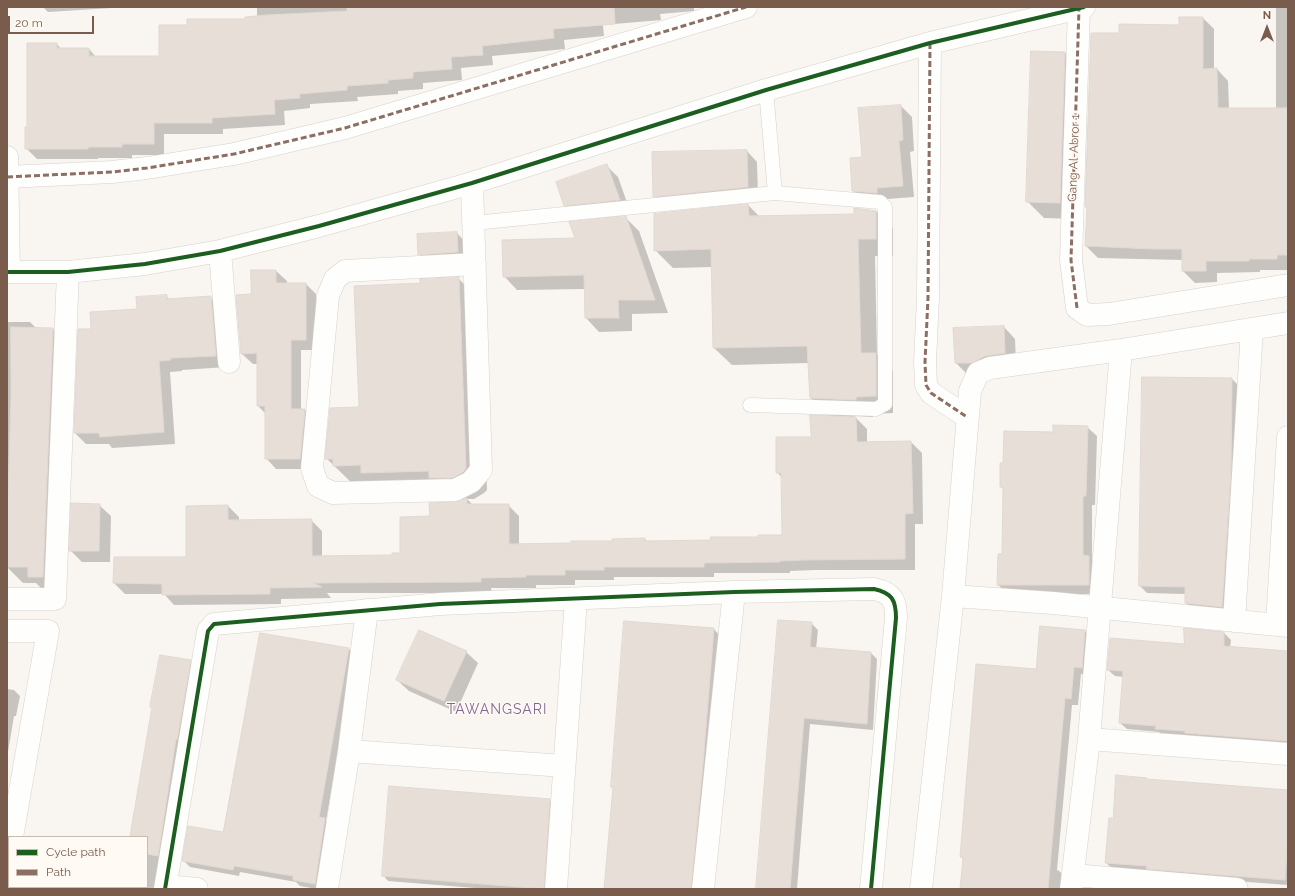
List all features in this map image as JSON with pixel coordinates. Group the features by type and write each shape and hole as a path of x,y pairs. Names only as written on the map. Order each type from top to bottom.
{"street":[{"path":"7,182 147,168 234,154 344,128 746,7"},
{"path":"7,157 8,266 68,272 145,264 220,251 318,226 472,183 766,90 930,43 1081,8"},
{"name":"Gang Al-Abror 1","path":"1081,8 1071,260 1077,308 1087,315 1110,314 1288,285"},
{"path":"930,43 928,298 925,362 926,385 939,399 967,417"},
{"path":"472,183 481,470 471,482 455,490 333,493 318,486 312,468 328,296 335,279 346,271 474,264"},
{"path":"220,251 229,362"},
{"path":"7,599 55,599 68,272"},
{"path":"921,889 952,596 967,417 970,391 978,373 990,368 1121,350 1288,323"},
{"path":"1234,621 1252,329"},
{"path":"1121,350 1089,739 1072,882 1237,889"},
{"path":"952,596 1053,603 1282,626 1288,437"},
{"path":"197,889 166,887 208,631 216,623 440,604 734,592 874,589 882,591 893,600 896,606 896,618 871,889"},
{"path":"703,889 734,592"},
{"path":"556,889 576,599"},
{"path":"327,889 349,751 367,610"},
{"path":"7,631 48,631 12,836"},
{"path":"1089,739 1288,754"},
{"path":"349,751 564,766"}],"lane":[{"path":"766,90 775,193"},
{"path":"474,223 775,193 880,202 885,207 885,404 876,409 750,404"}],"building":[{"path":"347,7 614,7 615,24 553,29 554,38 482,46 483,55 451,57 452,69 413,72 413,78 388,80 388,83 347,86 347,90 299,94 300,98 274,100 275,114 212,118 212,123 154,123 154,144 122,144 122,147 88,147 88,149 25,149 25,127 27,127 27,43 57,43 57,48 89,48 89,56 159,56 159,25 187,25 187,19 245,19 245,17 267,15 347,11"},
{"path":"1179,17 1203,17 1203,69 1217,68 1218,108 1288,108 1288,255 1277,255 1277,259 1249,259 1249,261 1206,261 1206,271 1182,271 1182,249 1085,246 1091,33 1119,33 1119,24 1179,25"},
{"path":"1031,51 1065,52 1060,203 1026,202"},
{"path":"901,105 903,140 899,141 903,186 877,188 877,193 852,191 850,158 862,157 858,108"},
{"path":"747,150 748,187 653,197 652,152"},
{"path":"607,164 620,200 564,206 556,182"},
{"path":"748,204 749,216 854,214 854,208 876,211 876,239 858,239 861,353 876,353 876,396 856,397 856,400 810,398 807,346 713,348 711,249 654,251 654,214"},
{"path":"626,216 655,300 618,300 619,318 585,318 584,275 503,277 502,240 575,238 569,222"},
{"path":"457,232 458,252 418,255 417,234"},
{"path":"251,270 276,270 276,283 306,283 306,340 291,340 291,409 305,409 300,459 265,459 265,406 257,406 257,353 241,354 236,295 251,294"},
{"path":"459,277 466,468 463,472 452,478 429,478 429,471 361,473 361,465 333,466 333,459 325,459 330,408 359,407 354,286 420,283 420,279"},
{"path":"167,295 167,299 211,296 216,356 171,358 171,360 159,361 164,432 100,437 99,433 74,433 78,329 91,329 90,312 137,309 136,297"},
{"path":"1004,326 1005,353 985,356 972,363 955,363 953,328"},
{"path":"11,327 53,328 43,577 28,577 28,567 7,567"},
{"path":"1142,377 1232,378 1231,474 1222,607 1185,603 1185,587 1139,586"},
{"path":"810,415 856,417 857,442 911,441 913,513 905,514 905,559 704,563 704,567 604,567 604,570 565,570 565,575 526,575 526,577 481,578 481,582 313,583 322,587 270,588 270,594 162,595 162,584 113,583 114,557 186,557 186,506 228,505 228,520 312,519 312,556 392,555 392,553 400,553 400,517 430,516 429,503 455,502 467,498 467,504 509,504 509,544 571,543 571,541 612,541 612,539 645,538 645,541 711,540 710,537 758,537 758,535 782,535 781,473 776,473 776,437 811,437"},
{"path":"1053,425 1088,426 1086,496 1083,496 1083,555 1089,556 1089,585 997,585 998,554 1002,554 1003,487 1000,487 1000,463 1003,463 1004,431 1053,432"},
{"path":"71,503 100,504 99,551 69,551"},
{"path":"778,620 812,622 810,647 871,652 867,724 804,718 790,889 756,889"},
{"path":"624,621 714,628 691,889 604,889 613,787 611,787"},
{"path":"1040,626 1085,630 1082,668 1074,667 1071,699 1065,698 1048,889 960,889 963,858 960,857 976,664 1036,669"},
{"path":"1184,628 1224,632 1224,646 1288,651 1288,741 1185,733 1185,731 1155,729 1156,726 1119,723 1123,671 1107,670 1110,638 1184,644"},
{"path":"419,630 467,651 444,701 396,680"},
{"path":"260,633 349,648 319,817 325,818 315,884 293,880 293,876 234,866 233,870 182,861 188,826 223,832"},
{"path":"160,655 191,660 177,740 176,739 158,856 148,854 148,836 130,836 152,707 150,707"},
{"path":"1116,775 1147,779 1288,790 1288,835 1285,880 1146,869 1147,866 1105,863 1109,818 1113,818"},
{"path":"389,786 550,799 544,889 382,876"}],"marked path":[{"path":"7,177 112,172 234,154 345,128 746,7"},
{"path":"1077,308 1071,260 1079,8"},
{"path":"930,43 928,298 925,362 926,385 931,393 967,417"}],"cycle path":[{"path":"7,272 68,272 145,264 220,251 319,226 472,183 766,90 930,43 1084,7"},
{"path":"165,889 208,631 214,624 440,604 734,592 874,589 885,593 892,598 895,606 896,618 871,889"}],"district":[{"name":"TAWANGSARI","path":"497,710"}]}
